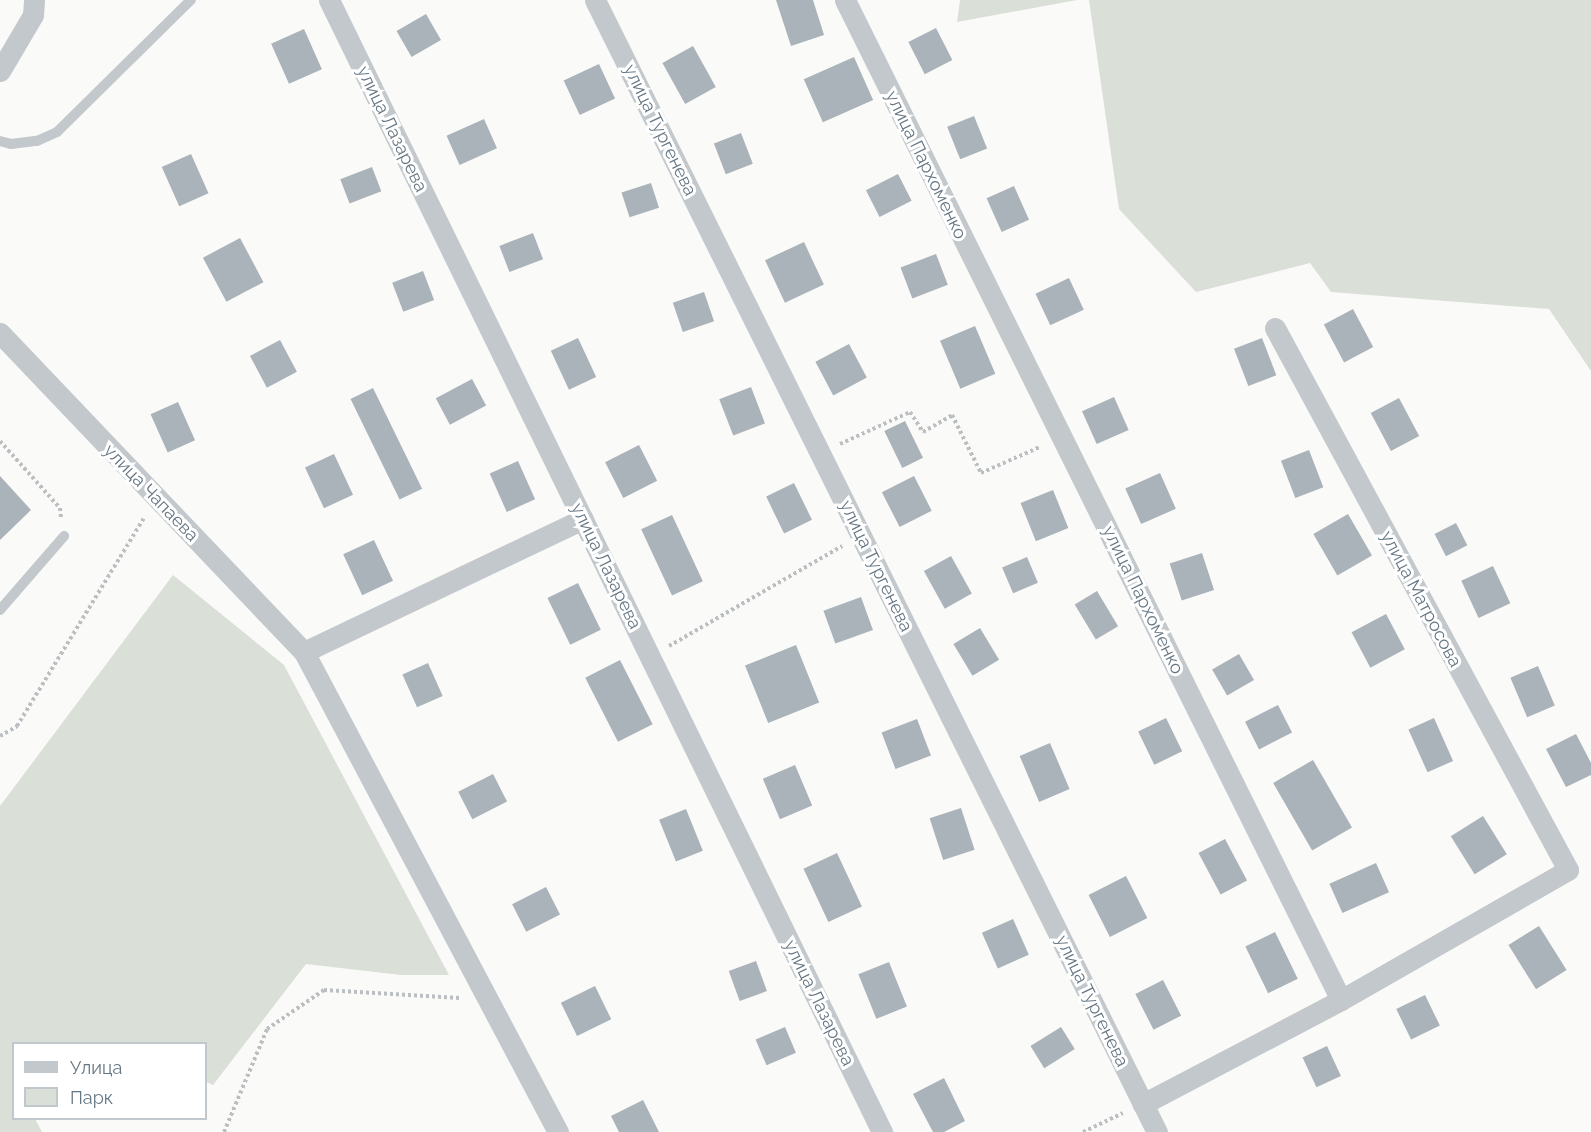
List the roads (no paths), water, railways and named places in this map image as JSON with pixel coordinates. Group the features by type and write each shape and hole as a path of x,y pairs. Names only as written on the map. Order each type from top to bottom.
{"street":[{"path":"0,71 33,15 34,0"},
{"name":"улица Лазарева","path":"329,0 882,1132"},
{"name":"улица Тургенева","path":"595,0 1157,1132"},
{"name":"улица Пархоменко","path":"845,0 1341,1000"},
{"name":"улица Матросова","path":"1275,328 1568,870 1341,1000"},
{"name":"улица Чапаева","path":"0,333 155,499 304,652 558,1132"},
{"path":"304,652 583,519"},
{"path":"1143,1104 1341,1000"}],"lane":[{"path":"0,141 11,144 28,142 57,132 191,0"},
{"path":"0,610 64,536"}]}
